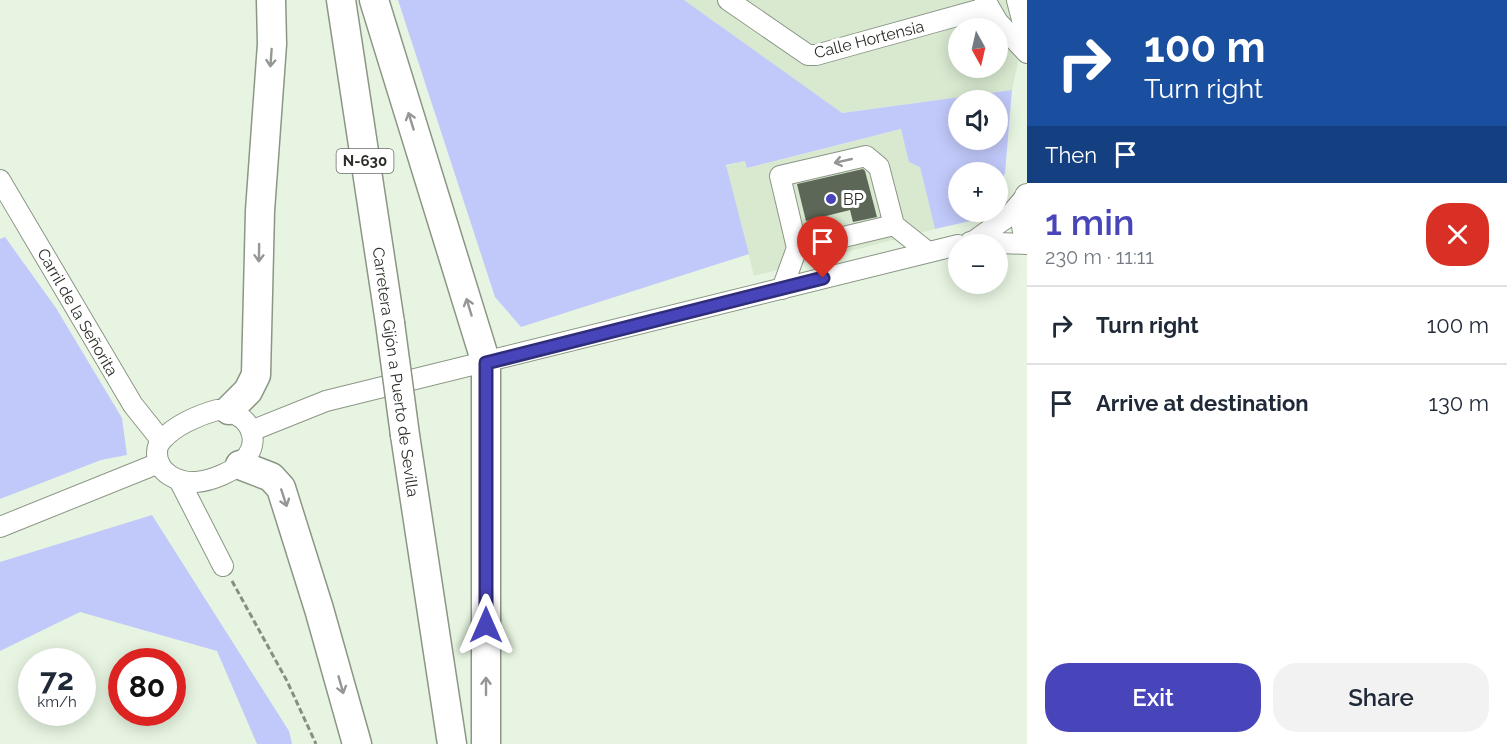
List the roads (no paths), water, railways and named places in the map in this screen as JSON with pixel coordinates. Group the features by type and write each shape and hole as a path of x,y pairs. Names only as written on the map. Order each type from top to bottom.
{"highway":[{"path":"228,410 248,391 256,375 260,211 272,44 271,0"},
{"name":"Carretera Gijón a Puerto de Sevilla","path":"341,0 452,744"},
{"path":"374,0 486,363 486,744"},
{"path":"240,465 272,477 281,488 320,609 357,744"}],"main road":[{"path":"1019,0 1027,31"},
{"path":"1027,196 1023,212 1024,230 1027,237"}],"street":[{"name":"Calle Hortensia","path":"728,0 808,55 816,55 987,4"},
{"path":"987,4 998,22 1027,53"},
{"path":"782,289 797,248 780,176 866,156 879,167 894,225 928,252"},
{"name":"Carril de la Señorita","path":"0,180 133,405 161,440"},
{"path":"979,234 1010,216 1027,196"},
{"path":"797,248 894,225"},
{"path":"1008,244 1027,244"},
{"path":"251,430 327,401 948,247"},
{"path":"218,410 228,410 242,417 251,430 251,449 240,465 213,478 196,482 179,480 169,476 159,463 157,454 161,440 193,417 218,410"},
{"path":"0,527 159,463"},
{"path":"179,480 224,566"}],"place":[{"name":"BP","path":"831,199"}]}
